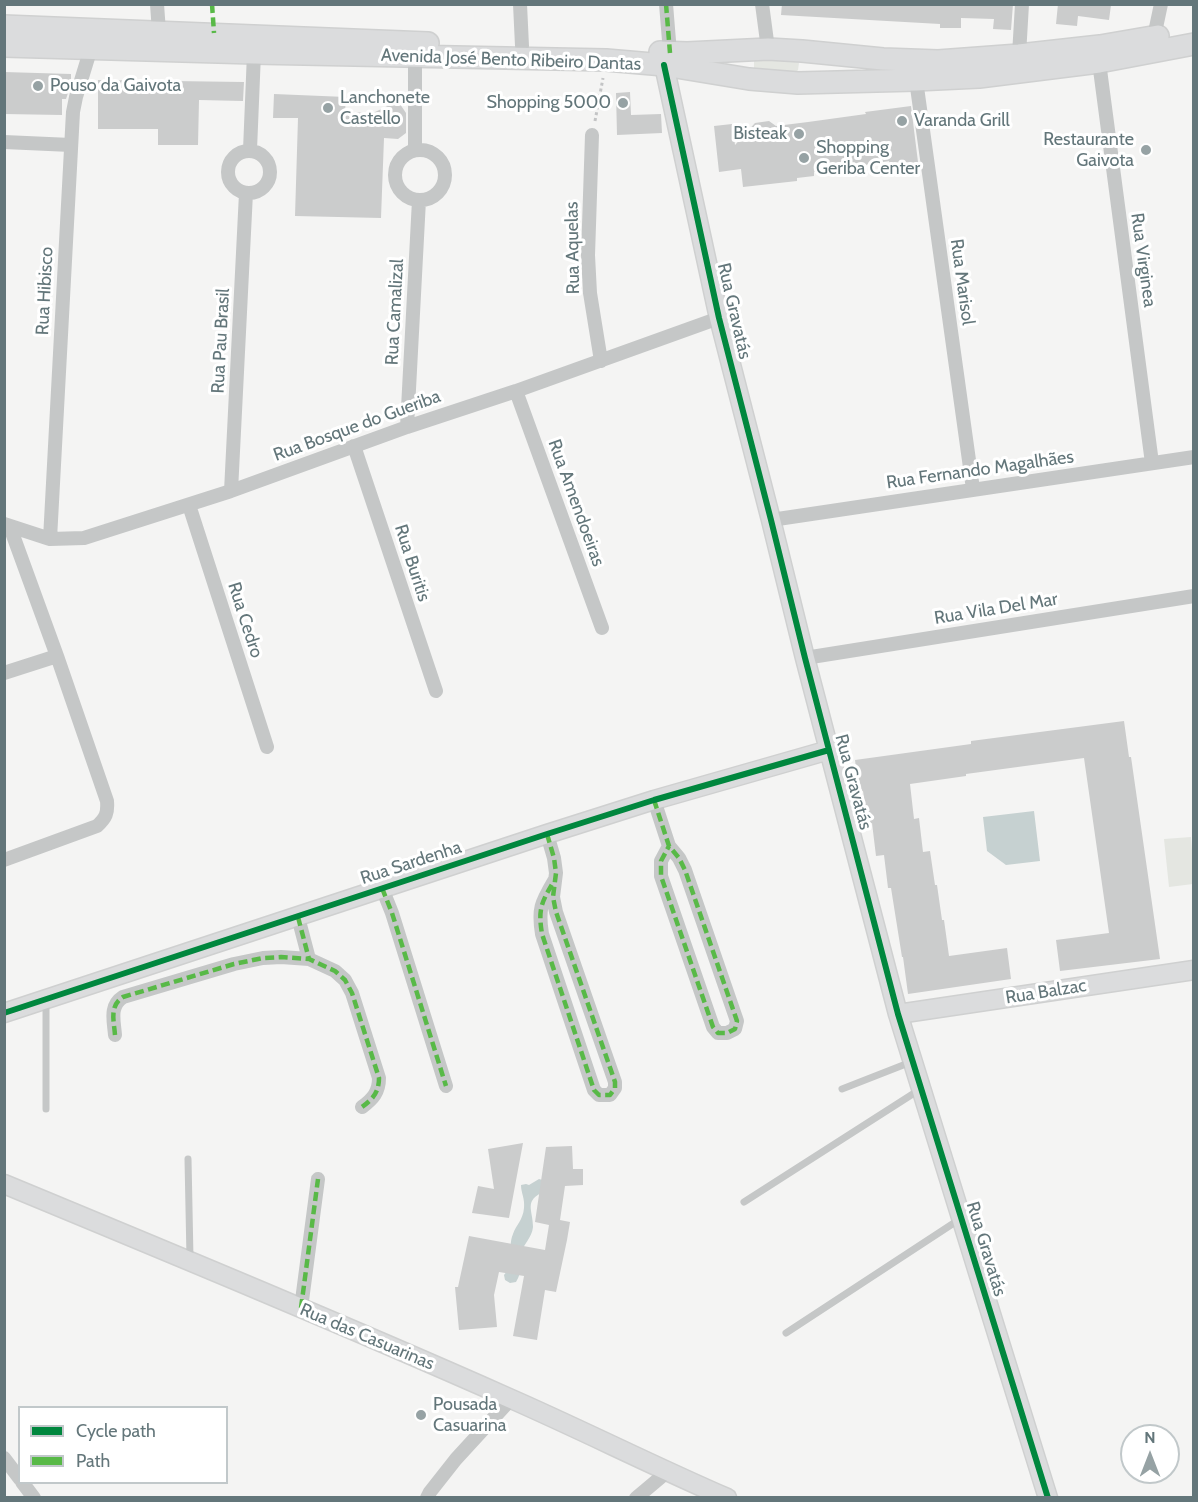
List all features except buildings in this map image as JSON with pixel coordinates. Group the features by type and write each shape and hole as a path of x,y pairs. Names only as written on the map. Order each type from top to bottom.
{"main road":[{"name":"Avenida José Bento Ribeiro Dantas","path":"4,26 522,46 667,59 749,80 798,83 979,77 1099,62 1194,44"},
{"name":"Avenida José Bento Ribeiro Dantas","path":"4,46 606,60 667,59 687,53 759,49 938,61 1100,46 1194,30"},
{"path":"749,80 743,65 746,57 759,49"},
{"path":"798,83 806,74 807,66 802,51"}],"street":[{"path":"157,4 159,32"},
{"path":"520,4 522,46"},
{"path":"666,4 667,59"},
{"path":"759,49 762,4"},
{"path":"1019,55 1022,4"},
{"path":"1154,37 1161,4"},
{"name":"Rua Hibisco","path":"50,539 73,112 91,48"},
{"path":"250,150 254,53"},
{"path":"415,57 415,150"},
{"name":"Rua Gravatás","path":"667,59 719,318 898,1014 1048,1497"},
{"name":"Rua Virginea","path":"1099,62 1152,463"},
{"name":"Rua Marisol","path":"916,80 973,489"},
{"name":"Rua Aquelas","path":"592,135 588,255 590,292 601,361"},
{"path":"4,142 71,145"},
{"path":"250,150 260,153 267,160 271,169 270,179 264,187 256,192 246,193 237,190 230,182 228,172 230,162 238,154 250,150"},
{"path":"415,150 425,150 435,155 442,163 445,173 438,192 429,198 419,200 402,193 397,186 396,168 406,154 415,150"},
{"name":"Rua Pau Brasil","path":"231,491 246,193"},
{"name":"Rua Camalizal","path":"407,427 419,200"},
{"name":"Rua Bosque do Gueriba","path":"7,526 50,539 84,538 231,491 719,318"},
{"name":"Rua Amendoeiras","path":"516,391 602,628"},
{"name":"Rua Buritis","path":"354,446 435,691"},
{"name":"Rua Fernando Magalhães","path":"771,520 1194,457"},
{"name":"Rua Cedro","path":"189,505 267,747"},
{"path":"4,860 97,826 108,812 107,801 57,656 7,526"},
{"name":"Rua Vila Del Mar","path":"805,657 1194,596"},
{"path":"4,674 57,656"},
{"name":"Rua Sardenha","path":"4,1013 547,834 654,800 829,750"},
{"path":"654,800 669,846 685,870 736,1021 735,1029 728,1033 718,1033 713,1027 661,876 661,861 669,846"},
{"path":"547,834 556,873 553,897 556,912 615,1083 614,1091 610,1095 599,1095 594,1090 542,934 539,916 543,900 554,882"},
{"path":"382,888 392,913 446,1086"},
{"path":"298,917 309,959"},
{"path":"115,1035 114,1005 123,997 234,964 263,958 309,959 335,971 345,980 352,993 379,1078 376,1094 362,1107"},
{"name":"Rua Balzac","path":"898,1014 1194,970"},
{"path":"301,1308 318,1179"},
{"name":"Rua das Casuarinas","path":"4,1184 301,1308 511,1399 667,1472 727,1497"},
{"path":"428,1497 456,1459 511,1399"},
{"path":"4,1458 18,1476"},
{"path":"636,1497 667,1472"},
{"path":"24,1484 34,1497"}],"lane":[{"path":"46,999 46,1109"},
{"path":"842,1089 913,1061"},
{"path":"744,1202 921,1089"},
{"path":"188,1159 190,1261"},
{"path":"786,1333 961,1218"}],"path":[{"path":"592,135 606,60"}],"shaded area":[{"path":"768,55 791,56 799,63 798,70 791,78 754,69 754,60"},
{"path":"1034,811 1040,861 1006,865 987,851 983,817"},
{"path":"1191,837 1193,884 1169,887 1164,839"},
{"path":"539,1179 546,1181 545,1191 532,1202 532,1231 522,1250 518,1278 516,1282 510,1283 505,1280 504,1275 511,1264 511,1240 523,1212 524,1201 521,1185 529,1185"}],"marked path":[{"path":"212,4 214,33"},
{"path":"666,4 670,53"},
{"path":"654,800 669,846 685,870 737,1021 735,1029 727,1033 718,1033 713,1027 661,876 661,861 669,846"},
{"path":"547,834 556,873 553,897 556,912 615,1082 615,1088 610,1095 599,1095 594,1090 542,934 540,918 542,906 554,881"},
{"path":"382,888 392,913 446,1086"},
{"path":"298,917 309,959"},
{"path":"115,1035 114,1009 123,997 234,964 263,958 309,959 335,971 345,980 352,993 379,1078 375,1095 362,1107"},
{"path":"301,1308 318,1179"}],"cycle path":[{"path":"664,65 719,318 898,1014 1048,1498"},
{"path":"4,1013 547,834 654,800 829,750"}],"place":[{"name":"Pouso da Gaivota","path":"38,86"},
{"name":"Shopping 5000","path":"623,103"},
{"name":"Lanchonete Castello","path":"328,108"},
{"name":"Varanda Grill","path":"902,121"},
{"name":"Bisteak","path":"799,134"},
{"name":"Restaurante Gaivota","path":"1146,150"},
{"name":"Shopping Geriba Center","path":"804,158"},
{"name":"Pousada Casuarina","path":"421,1415"}]}
